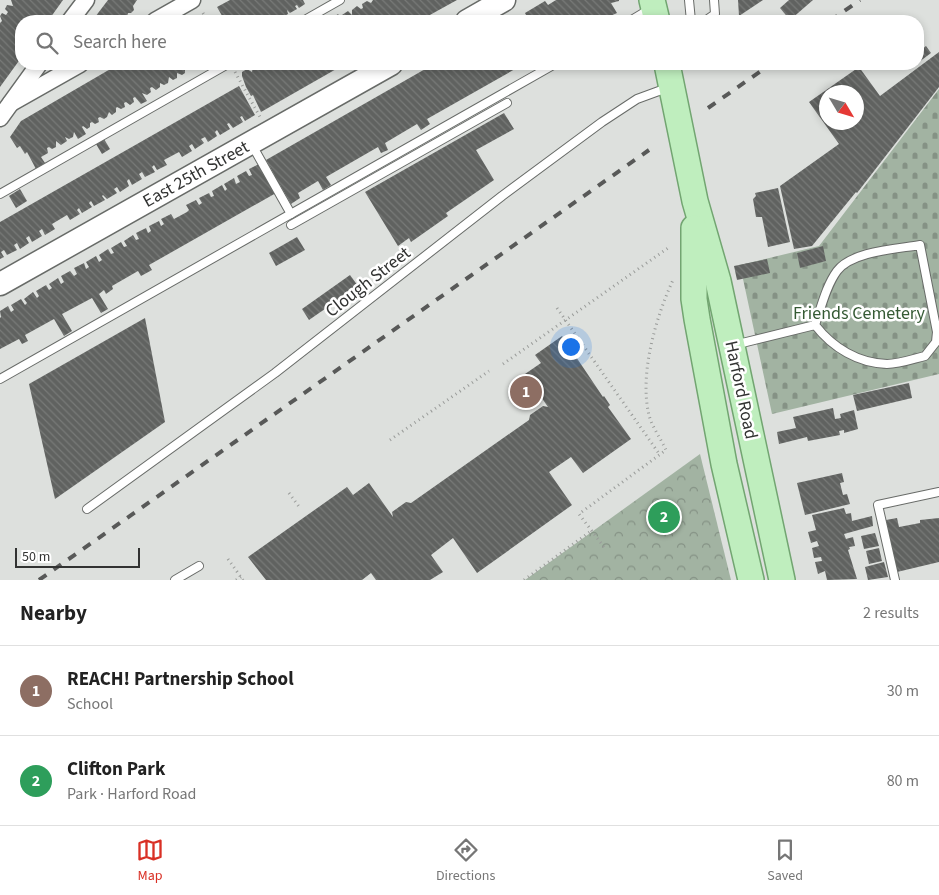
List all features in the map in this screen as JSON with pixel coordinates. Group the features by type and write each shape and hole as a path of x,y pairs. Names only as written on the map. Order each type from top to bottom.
{"main road":[{"path":"478,15 504,0"},
{"name":"East 25th Street","path":"0,284 380,70"},
{"name":"Harford Road","path":"669,75 696,201 718,282 782,580"},
{"name":"Harford Road","path":"696,201 694,290 696,319 724,464 751,580"}],"street":[{"path":"75,15 86,0"},
{"path":"165,15 189,1"},
{"path":"0,118 35,70"},
{"path":"11,103 69,70"}],"lane":[{"path":"314,15 340,0"},
{"path":"690,0 691,15"},
{"path":"714,0 714,15"},
{"path":"642,15 654,9"},
{"path":"0,194 219,70"},
{"path":"0,379 544,70"},
{"name":"Clough Street","path":"87,509 275,373 502,196 669,75"},
{"path":"291,225 507,103"},
{"path":"260,138 290,214"},
{"path":"920,245 937,332 936,342 925,356 888,364 857,359 825,337 815,325 837,271 847,262 857,257 920,245"},
{"path":"732,346 815,325"},
{"path":"895,580 878,505 939,492"},
{"path":"175,580 199,566"}],"path":[{"path":"232,70 260,138"},
{"path":"503,364 668,248"},
{"path":"604,548 579,514 666,450 649,417 648,366 660,312 673,280"},
{"path":"558,308 660,455"},
{"path":"390,440 489,371"},
{"path":"289,493 300,508"},
{"path":"524,580 591,531"},
{"path":"228,559 242,579 236,580"}],"green space":[{"name":"Friends Cemetery","path":"939,89 939,374 772,414 740,265 819,246"},
{"path":"700,454 731,580 525,580"}],"building":[{"path":"11,0 63,0 52,15 15,15 15,66 0,87 0,23 2,21 0,16 2,13 6,15 8,12 5,9 7,5 13,6"},
{"path":"108,0 137,0 133,6 134,10 128,15 97,15"},
{"path":"230,0 303,0 305,4 299,8 297,5 295,6 297,9 290,13 287,10 288,14 286,15 222,15 217,7"},
{"path":"373,0 457,0 430,15 352,15 352,10 357,6 361,9 363,8 362,4 367,1 371,3"},
{"path":"556,0 619,0 611,3 617,13 612,15 526,15 525,13 545,1 548,5"},
{"path":"738,0 763,0 740,15 739,15"},
{"path":"789,0 813,0 796,15 786,15 780,8"},
{"path":"348,11 352,15 342,15"},
{"path":"926,46 931,53 924,58 924,48"},
{"path":"939,52 939,87 857,193 812,246 794,249 780,186 839,144 829,130 864,130 864,85 833,85 855,70 861,70 880,96 915,70 924,70 924,63"},
{"path":"109,70 185,70 185,73 182,75 177,73 177,78 173,80 169,77 168,83 164,85 160,83 160,87 156,90 152,87 150,88 151,92 147,95 142,93 147,101 141,104 135,97 133,98 134,102 130,105 126,102 124,103 125,107 121,109 117,107 116,112 112,115 109,112 104,119 98,118 99,122 95,124 90,123 90,127 87,129 83,126 86,134 78,139 74,132 73,137 69,139 65,137 67,141 61,145 56,141 56,147 52,149 47,148 48,153 41,157 45,163 36,169 27,152 25,154 20,146 17,148 10,137 21,121"},
{"path":"245,70 252,72 252,70 334,70 261,112 253,95 251,96 246,87 242,76 242,72"},
{"path":"424,70 513,70 427,119 430,124 421,130 417,124 385,143 388,150 381,153 378,147 326,177 331,185 323,190 318,181 298,193 300,198 291,204 280,185 278,186 266,160"},
{"path":"239,86 255,115 245,121 242,116 240,117 243,122 233,128 229,123 227,124 230,129 220,135 217,130 215,132 217,136 208,142 205,137 201,139 204,143 195,149 192,144 189,146 192,151 182,157 179,152 164,160 167,165 157,170 154,165 152,167 155,172 145,177 142,172 139,174 142,179 132,185 129,179 127,181 129,186 120,192 117,187 114,189 117,193 107,199 103,195 105,200 94,206 91,201 89,203 92,207 82,213 79,208 77,210 80,214 70,220 67,215 52,224 55,229 45,235 42,229 39,231 42,236 32,242 29,236 26,238 29,243 20,249 17,243 14,245 17,250 7,255 4,250 1,252 4,257 0,259 0,222"},
{"path":"819,95 819,116 809,102"},
{"path":"504,113 514,129 476,150 494,180 446,213 448,216 411,242 409,238 398,246 365,192"},
{"path":"104,139 110,149 102,154 96,144"},
{"path":"259,164 276,193 149,265 152,270 141,276 138,271 112,286 113,289 106,294 104,290 99,294 108,309 101,313 92,298 62,314 72,331 64,336 54,319 25,335 28,341 22,344 19,339 0,349 0,311 8,306 11,312 14,310 11,305 21,299 25,305 27,303 24,299 33,292 37,298 39,296 36,291 46,285 49,290 52,288 49,284 58,278 61,284 64,282 61,276 70,271 74,276 77,274 74,268 84,263 86,269 89,267 86,262 96,256 99,262 102,260 99,255 108,249 111,254 114,253 111,248 121,242 124,247 127,246 124,241 133,235 136,240 139,239 136,233 146,228 148,233 151,231 149,226 159,221 161,226 164,224 161,219 171,214 174,219 187,212 189,210 186,205 196,200 199,205 202,203 199,198 209,193 211,197 214,196 212,191 222,185 225,191 227,189 224,184 234,178 236,184 240,182 237,176 246,171 249,176 252,175 249,169"},
{"path":"778,188 790,242 768,247 762,217 756,217 753,199 756,196 755,193"},
{"path":"20,189 27,201 16,208 9,196"},
{"path":"297,237 305,250 276,266 269,253"},
{"path":"823,246 826,261 800,268 797,253"},
{"path":"767,259 770,273 737,280 734,266"},
{"path":"350,275 358,286 309,320 302,309"},
{"path":"145,318 165,422 55,499 29,384"},
{"path":"562,336 604,396 610,405 608,407 631,439 583,473 571,457 549,472 572,505 477,573 453,538 431,555 443,572 430,580 376,580 371,573 362,580 266,580 248,557 347,487 353,495 369,483 393,517 392,512 406,502 411,503 421,496 529,420 530,415 543,406 548,407 525,374 541,363 535,355"},
{"path":"909,383 912,398 857,411 853,395"},
{"path":"833,408 835,419 841,418 840,414 854,410 858,429 844,433 844,430 839,431 840,435 808,441 807,437 779,444 777,432 796,428 793,417"},
{"path":"842,473 844,482 840,483 843,495 847,494 850,504 805,515 797,483"},
{"path":"844,508 846,514 851,513 852,521 872,516 873,526 844,534 846,539 853,537 855,546 849,547 850,549 848,550 857,579 827,580 825,571 818,574 815,562 822,561 821,557 814,558 812,548 819,546 817,541 811,543 808,532 816,530 812,515"},
{"path":"897,518 899,527 920,523 920,520 939,518 939,562 897,572 892,547 889,548 887,539 890,539 886,520"},
{"path":"875,533 879,546 864,549 861,536"},
{"path":"879,548 882,561 869,564 866,551"},
{"path":"884,562 888,577 868,580 865,567"}],"railway":[{"path":"839,15 860,0"},
{"path":"708,108 762,70"},
{"path":"39,580 649,150"}],"place":[{"name":"REACH! Partnership School","path":"526,392"},
{"name":"Clifton Park","path":"664,517"}]}
